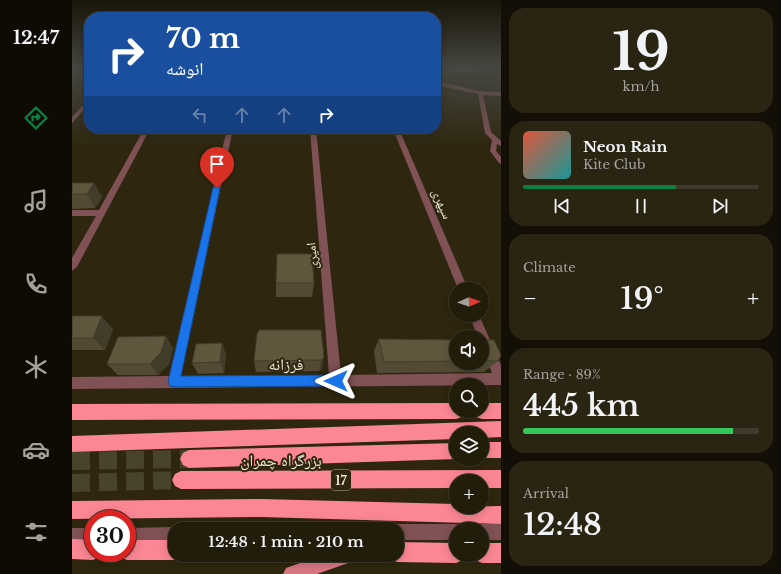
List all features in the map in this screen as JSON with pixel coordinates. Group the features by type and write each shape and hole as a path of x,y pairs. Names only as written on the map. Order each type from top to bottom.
{"highway":[{"path":"72,412 449,411"},
{"path":"489,411 501,411"},
{"path":"72,444 501,429"},
{"path":"489,450 501,450"},
{"name":"بزرگراه چمران","path":"189,459 449,451"},
{"name":"بزرگراه چمران","path":"181,480 501,479"},
{"path":"72,510 261,508 501,515"},
{"path":"72,549 84,550"},
{"path":"136,550 168,550"},
{"path":"404,552 449,553"},
{"path":"489,553 501,553"}],"main road":[{"path":"292,574 327,562"}],"street":[{"path":"481,96 488,133 498,142 493,151 501,162"},
{"path":"72,121 84,108"},
{"path":"72,267 144,134"},
{"path":"174,382 229,134"},
{"name":"امیری","path":"313,134 336,381"},
{"name":"سپهری","path":"398,134 460,282"},
{"path":"72,213 101,213"},
{"path":"477,322 501,379"},
{"name":"فرزانه","path":"72,383 501,379"},
{"path":"404,532 449,532"},
{"path":"489,532 501,532"},
{"path":"136,536 168,535"},
{"path":"72,536 84,536"}],"building":[{"path":"72,183 94,183 87,194 72,194"},
{"path":"277,254 312,254 314,283 276,283"},
{"path":"72,316 102,316 93,338 72,338"},
{"path":"259,330 321,330 324,357 321,360 254,361 257,334"},
{"path":"166,336 161,352 150,364 107,364 118,337"},
{"path":"379,339 449,340 449,361 384,362"},
{"path":"489,340 494,340 501,355 498,361 489,361"},
{"path":"222,343 220,362 192,363 196,344"}],"tunnel":[{"path":"72,461 189,459"},
{"path":"72,483 181,480"}],"route":[{"path":"217,188 174,382 336,381"}]}
